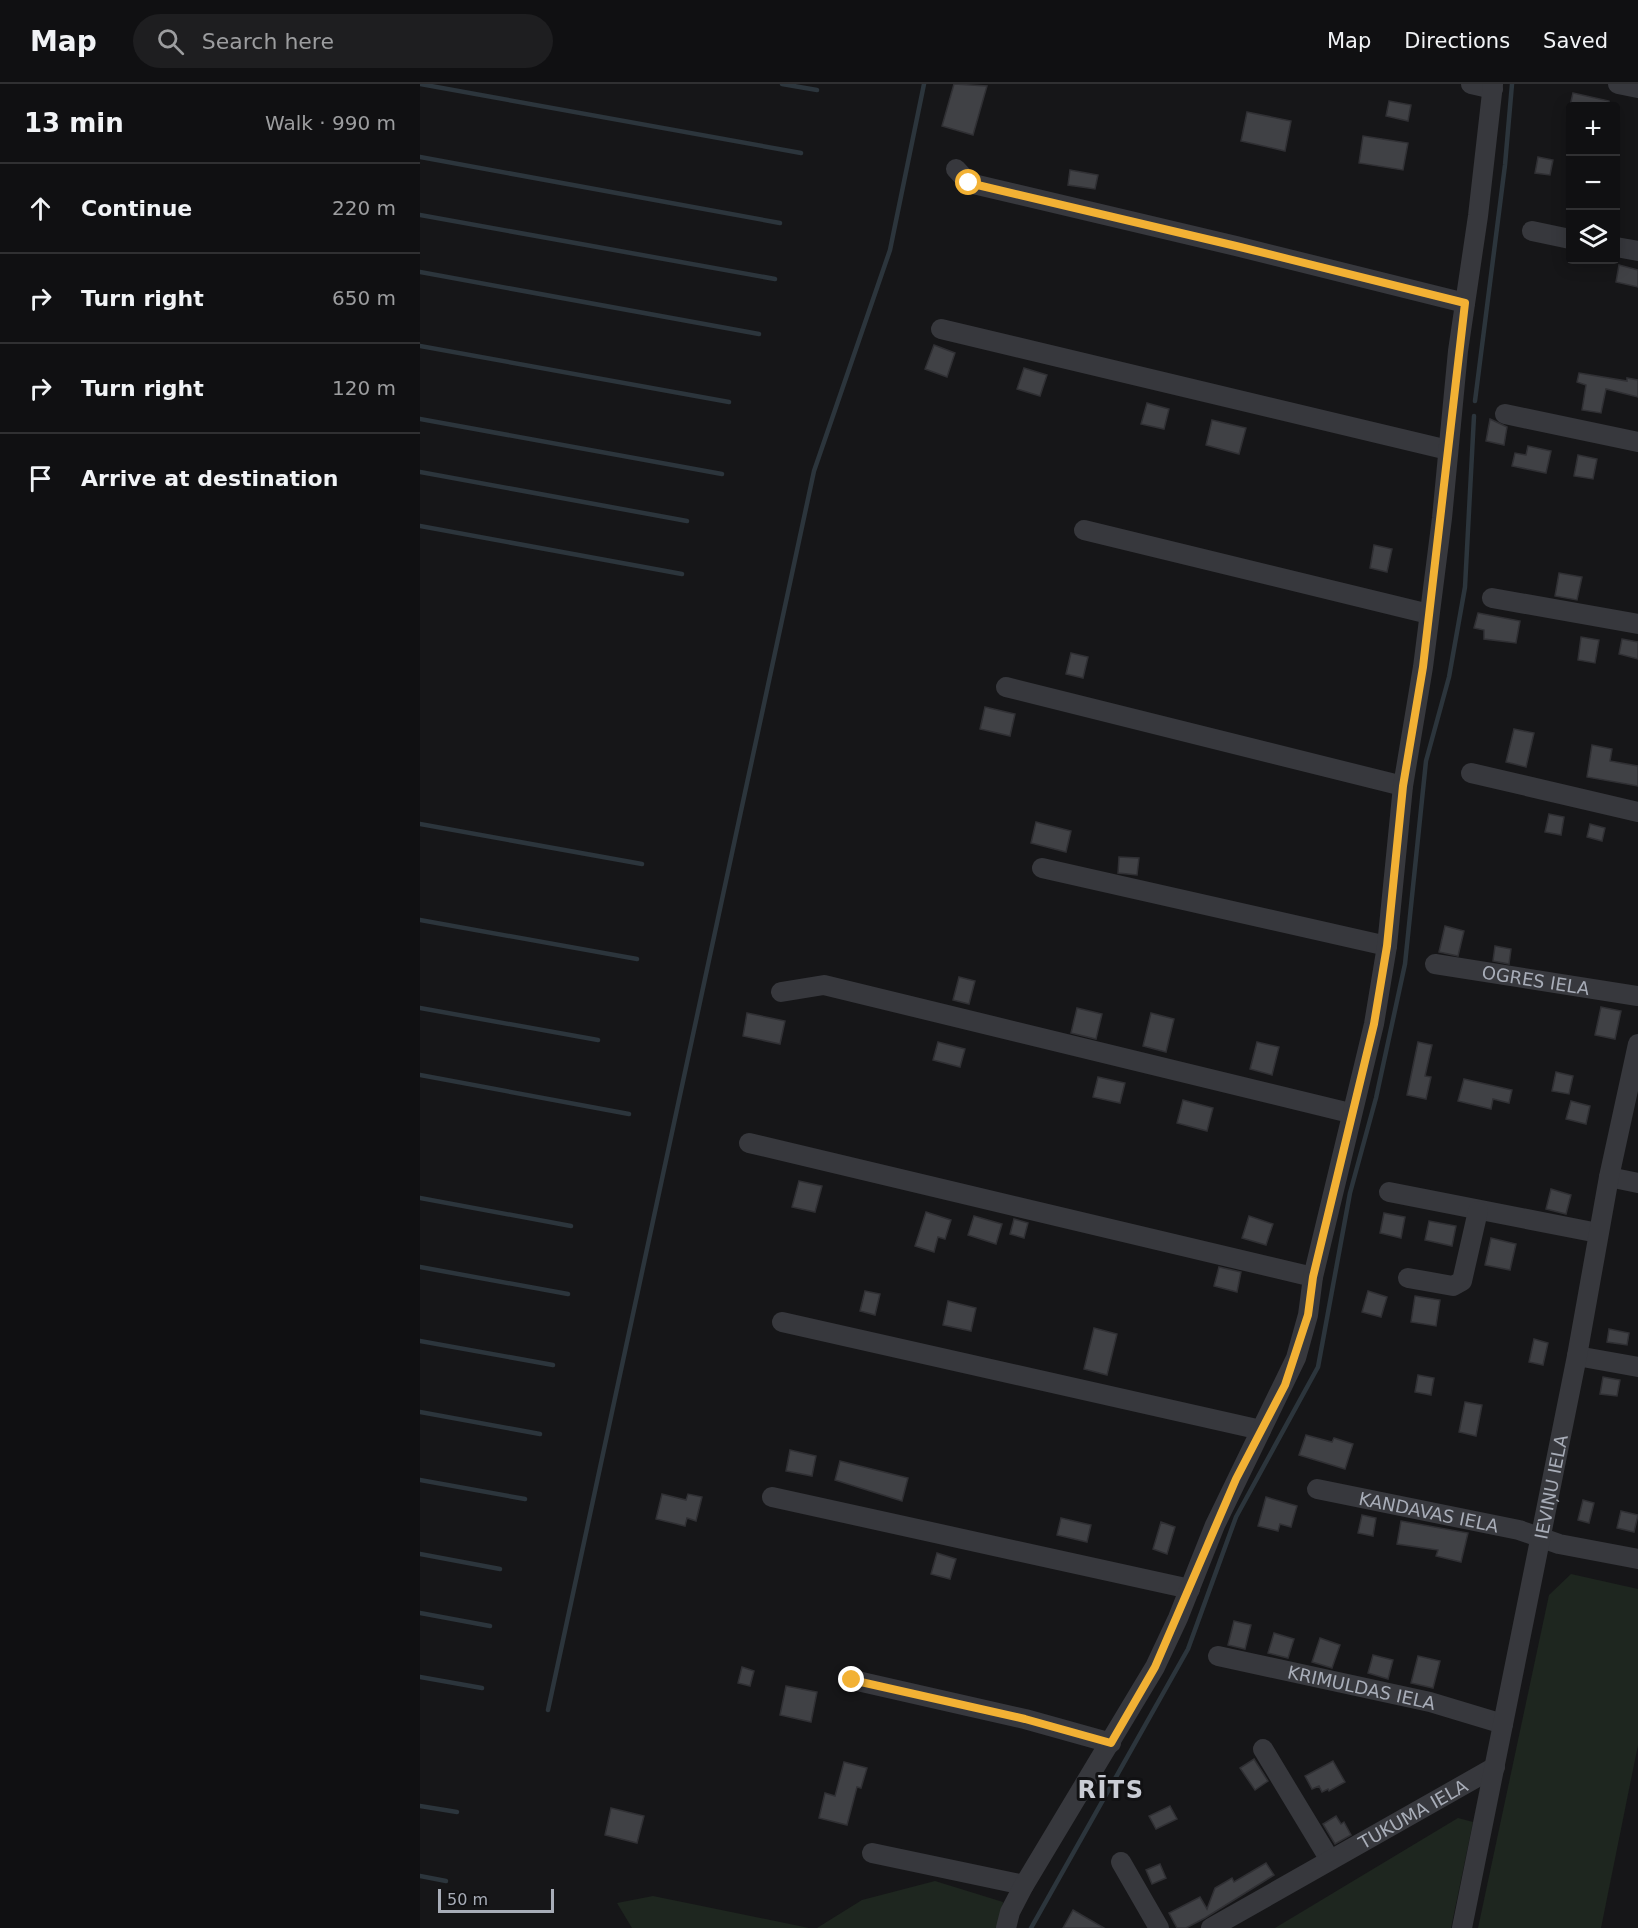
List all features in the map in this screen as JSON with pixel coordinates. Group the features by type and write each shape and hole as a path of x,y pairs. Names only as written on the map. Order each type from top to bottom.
{"street":[{"path":"1006,1928 1010,1912 1024,1885 1155,1667 1190,1589 1215,1525 1296,1358 1308,1315 1313,1277 1350,1113 1374,1024 1387,946 1403,786 1429,615 1465,303 1493,87 1471,84"},
{"path":"1618,84 1638,88"},
{"path":"956,169 969,183 1465,303"},
{"path":"1532,231 1566,238"},
{"path":"1620,248 1638,251"},
{"path":"941,329 1448,450"},
{"path":"1505,414 1638,442"},
{"path":"1084,530 1429,615"},
{"path":"1492,598 1638,624"},
{"path":"1006,687 1403,786"},
{"path":"1472,772 1638,812"},
{"path":"1042,868 1387,946"},
{"name":"OGRES IELA","path":"1435,964 1638,996"},
{"path":"781,992 824,985 1350,1113"},
{"name":"IEVIŅU IELA","path":"1462,1928 1577,1356 1609,1177 1638,1044"},
{"path":"749,1143 1313,1277"},
{"path":"1609,1177 1638,1182"},
{"path":"1389,1192 1598,1233"},
{"path":"1408,1278 1454,1286 1462,1281 1478,1210"},
{"path":"782,1322 1261,1430"},
{"path":"1577,1356 1638,1367"},
{"name":"KANDAVAS IELA","path":"1317,1489 1520,1530 1540,1539 1638,1559"},
{"path":"772,1497 1190,1589"},
{"name":"KRIMULDAS IELA","path":"1218,1656 1430,1702 1503,1724"},
{"path":"852,1680 1025,1719 1111,1743"},
{"path":"1263,1749 1330,1860"},
{"name":"TUKUMA IELA","path":"1211,1928 1495,1767"},
{"path":"872,1853 1024,1885"},
{"path":"1121,1862 1159,1928"}],"shaded area":[{"path":"1571,1574 1638,1589 1638,1745 1601,1928 1478,1928 1549,1595"},
{"path":"1458,1818 1473,1822 1451,1928 1275,1928"},
{"path":"935,1881 1003,1902 1000,1928 817,1928 862,1900"},
{"path":"653,1896 809,1928 632,1928 617,1903"}],"building":[{"path":"954,84 987,86 973,135 942,126"},
{"path":"1573,93 1609,101 1609,102 1571,102"},
{"path":"1389,101 1411,105 1408,121 1386,116"},
{"path":"1247,112 1291,121 1285,151 1241,141"},
{"path":"1363,136 1408,143 1403,170 1359,163"},
{"path":"1538,157 1553,160 1550,175 1535,173"},
{"path":"1070,170 1098,175 1095,189 1068,185"},
{"path":"1619,265 1638,270 1638,287 1616,282"},
{"path":"934,345 955,353 947,377 925,369"},
{"path":"1024,368 1047,375 1040,396 1017,389"},
{"path":"1579,373 1627,381 1627,378 1638,380 1638,397 1606,389 1601,413 1582,410 1586,385 1577,382"},
{"path":"1147,403 1169,409 1164,429 1141,424"},
{"path":"1490,419 1507,427 1504,445 1486,441"},
{"path":"1212,420 1246,428 1239,454 1206,445"},
{"path":"1528,446 1551,451 1546,473 1512,466 1515,453 1526,455"},
{"path":"1578,455 1597,459 1593,479 1574,476"},
{"path":"1374,545 1392,549 1387,572 1370,568"},
{"path":"1559,573 1582,577 1577,600 1555,596"},
{"path":"1478,613 1520,621 1516,643 1484,639 1484,630 1474,628"},
{"path":"1581,637 1599,640 1595,663 1578,660"},
{"path":"1622,639 1638,642 1638,659 1619,654"},
{"path":"1071,653 1088,657 1083,678 1066,674"},
{"path":"985,707 1015,714 1010,736 980,729"},
{"path":"1514,729 1534,733 1526,767 1506,762"},
{"path":"1592,745 1612,749 1610,761 1638,766 1638,786 1587,777"},
{"path":"1549,814 1564,817 1561,835 1545,832"},
{"path":"1036,822 1071,831 1066,852 1031,843"},
{"path":"1590,824 1605,828 1602,841 1587,837"},
{"path":"1119,857 1139,858 1137,875 1118,873"},
{"path":"1445,926 1464,931 1458,956 1439,952"},
{"path":"1495,946 1511,949 1509,964 1493,961"},
{"path":"959,977 975,981 969,1004 953,1000"},
{"path":"1601,1007 1621,1011 1615,1039 1595,1035"},
{"path":"1077,1008 1102,1014 1096,1039 1071,1033"},
{"path":"747,1013 785,1021 780,1044 743,1036"},
{"path":"1151,1013 1174,1019 1166,1052 1143,1046"},
{"path":"938,1042 965,1049 960,1067 933,1060"},
{"path":"1257,1042 1279,1047 1272,1075 1250,1069"},
{"path":"1418,1042 1432,1045 1425,1076 1431,1077 1426,1099 1407,1095"},
{"path":"1556,1072 1573,1076 1569,1094 1552,1091"},
{"path":"1098,1077 1125,1083 1120,1103 1093,1097"},
{"path":"1464,1079 1512,1090 1509,1103 1493,1099 1491,1109 1458,1101"},
{"path":"1183,1100 1213,1108 1207,1131 1177,1123"},
{"path":"1571,1101 1590,1106 1586,1124 1566,1119"},
{"path":"799,1181 822,1186 815,1212 792,1207"},
{"path":"1551,1189 1571,1195 1566,1214 1546,1209"},
{"path":"926,1212 951,1220 945,1239 938,1237 934,1252 915,1246"},
{"path":"1384,1213 1405,1217 1401,1238 1380,1233"},
{"path":"974,1216 1002,1224 996,1244 968,1235"},
{"path":"1249,1216 1273,1224 1266,1245 1242,1238"},
{"path":"1014,1219 1028,1223 1024,1238 1010,1234"},
{"path":"1429,1221 1456,1226 1452,1246 1425,1240"},
{"path":"1491,1238 1516,1244 1510,1270 1485,1265"},
{"path":"1219,1267 1241,1272 1237,1292 1214,1286"},
{"path":"865,1291 880,1294 875,1315 860,1311"},
{"path":"1368,1291 1387,1297 1381,1317 1362,1312"},
{"path":"1415,1296 1440,1300 1436,1326 1411,1322"},
{"path":"948,1301 976,1308 971,1331 943,1325"},
{"path":"1094,1328 1117,1334 1107,1375 1084,1369"},
{"path":"1609,1329 1629,1333 1627,1345 1607,1342"},
{"path":"1534,1339 1548,1343 1543,1365 1529,1362"},
{"path":"1418,1375 1434,1378 1431,1395 1415,1392"},
{"path":"1603,1377 1620,1380 1617,1396 1600,1394"},
{"path":"1465,1402 1482,1405 1476,1436 1459,1432"},
{"path":"1306,1435 1332,1442 1334,1438 1353,1444 1345,1469 1299,1455"},
{"path":"790,1450 816,1456 812,1476 786,1471"},
{"path":"840,1461 908,1478 902,1501 835,1480"},
{"path":"662,1494 686,1500 688,1494 702,1497 696,1521 687,1518 685,1526 656,1519"},
{"path":"1266,1497 1297,1506 1291,1527 1280,1524 1278,1531 1258,1526"},
{"path":"1583,1500 1594,1503 1589,1523 1578,1520"},
{"path":"1621,1511 1638,1515 1634,1532 1617,1528"},
{"path":"1362,1515 1376,1518 1373,1536 1358,1533"},
{"path":"1061,1518 1091,1525 1087,1542 1057,1535"},
{"path":"1401,1521 1468,1533 1461,1562 1436,1556 1438,1550 1397,1544"},
{"path":"1161,1522 1175,1527 1167,1554 1153,1549"},
{"path":"937,1553 956,1559 950,1579 931,1574"},
{"path":"1234,1621 1251,1625 1245,1649 1228,1645"},
{"path":"1274,1633 1294,1639 1288,1658 1268,1653"},
{"path":"1320,1638 1340,1645 1332,1668 1312,1662"},
{"path":"1373,1655 1393,1660 1388,1679 1368,1673"},
{"path":"1418,1656 1440,1661 1433,1688 1411,1683"},
{"path":"742,1667 754,1671 750,1686 738,1683"},
{"path":"786,1686 817,1692 811,1722 780,1715"},
{"path":"1254,1759 1268,1781 1255,1790 1240,1768"},
{"path":"1333,1761 1345,1782 1329,1791 1328,1789 1322,1792 1319,1786 1312,1789 1305,1776"},
{"path":"844,1762 867,1768 861,1788 857,1787 847,1825 819,1818 825,1793 835,1796"},
{"path":"1170,1806 1177,1819 1156,1829 1149,1816"},
{"path":"611,1808 644,1816 637,1843 605,1835"},
{"path":"1336,1816 1341,1824 1344,1822 1351,1835 1335,1844 1323,1824"},
{"path":"1266,1863 1274,1875 1205,1918 1186,1928 1177,1928 1169,1913 1200,1897 1207,1909 1215,1888 1232,1878 1234,1882"},
{"path":"1160,1864 1166,1878 1152,1884 1146,1870"},
{"path":"1073,1910 1104,1928 1063,1928"}],"waterway":[{"path":"420,84 801,153"},
{"path":"782,84 817,90"},
{"path":"548,1710 814,471 890,250 924,84"},
{"path":"1475,401 1505,165 1512,84"},
{"path":"420,157 780,223"},
{"path":"420,215 775,279"},
{"path":"420,272 759,334"},
{"path":"420,346 729,402"},
{"path":"1031,1928 1188,1649 1236,1517 1318,1367 1350,1193 1376,1098 1405,964 1426,761 1449,677 1465,587 1474,416"},
{"path":"420,419 722,474"},
{"path":"420,472 687,521"},
{"path":"420,526 682,574"},
{"path":"420,824 642,864"},
{"path":"420,920 637,959"},
{"path":"420,1008 598,1040"},
{"path":"420,1075 629,1114"},
{"path":"420,1198 571,1226"},
{"path":"420,1267 568,1294"},
{"path":"420,1341 553,1365"},
{"path":"420,1412 540,1434"},
{"path":"420,1480 525,1499"},
{"path":"420,1554 500,1569"},
{"path":"420,1613 490,1626"},
{"path":"420,1677 482,1688"},
{"path":"420,1806 457,1812"},
{"path":"420,1876 446,1881"}],"district":[{"name":"RĪTS","path":"1111,1790"}],"route":[{"path":"852,1680 1025,1719 1111,1743 1155,1667 1179,1618 1215,1525 1285,1385 1296,1358 1308,1315 1313,1277 1350,1113 1364,1068 1374,1024 1387,946 1403,786 1423,667 1465,303 969,183"}]}
